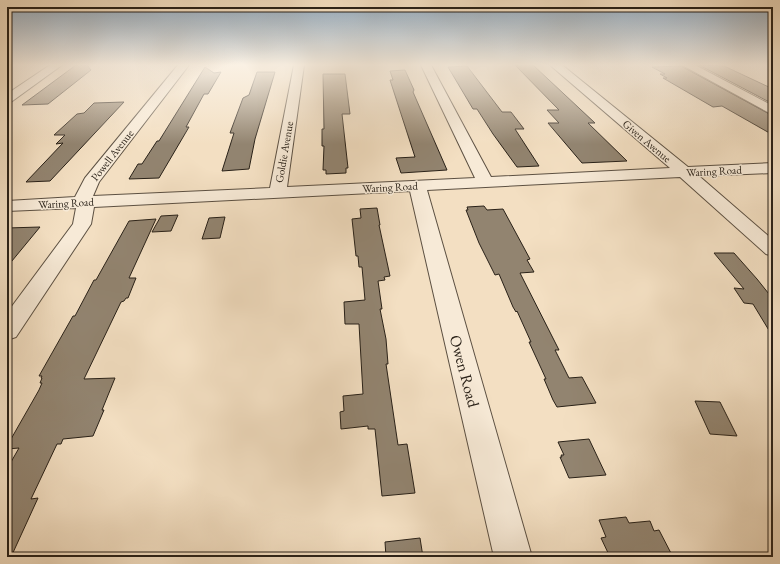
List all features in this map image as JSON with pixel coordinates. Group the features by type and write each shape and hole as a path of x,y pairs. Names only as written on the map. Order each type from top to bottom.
{"street":[{"path":"7,99 18,91"},
{"name":"Powell Avenue","path":"7,331 74,237 85,217 84,195 91,181 163,91"},
{"name":"Goldie Avenue","path":"278,192 295,91"},
{"path":"439,91 485,182"},
{"name":"Given Avenue","path":"587,91 685,173 773,250"},
{"path":"736,91 773,111"},
{"name":"Waring Road","path":"7,206 773,168"},
{"name":"Owen Road","path":"417,186 513,557"}],"building":[{"path":"40,91 64,91 48,104 22,105"},
{"path":"190,91 210,91 208,94 204,94 186,127 189,127 159,178 129,179 138,164 142,164 157,141 159,141"},
{"path":"250,91 269,91 255,139 249,169 222,171 234,133 230,133 243,98 249,95"},
{"path":"323,91 347,91 350,114 342,114 348,168 346,168 346,173 326,174 326,170 323,170 324,146 322,146 322,129 324,129"},
{"path":"394,91 413,91 447,170 401,173 396,158 415,157"},
{"path":"462,91 486,91 502,112 511,112 524,129 515,129 539,166 517,167 477,109 473,109"},
{"path":"541,91 561,91 595,123 588,123 627,161 582,163 548,123 559,123 547,110 559,110"},
{"path":"686,91 728,91 773,116 773,135 722,106 713,107"},
{"path":"749,91 773,91 773,104"},
{"path":"124,102 50,181 26,182 63,143 56,144 65,135 54,135 77,114 84,113 94,103"},
{"path":"484,206 487,210 503,209 530,259 527,260 534,272 520,273 559,350 555,350 569,378 582,377 596,403 557,407 553,400 544,379 546,379 517,311 516,312 513,307 499,274 495,275 479,243 466,210 468,210 467,207"},
{"path":"377,208 379,225 390,276 384,277 385,280 378,281 382,309 380,309 386,339 388,364 386,364 398,445 407,444 415,493 382,496 375,429 368,429 368,426 341,429 340,412 344,411 343,396 363,394 359,324 345,324 344,302 365,300 362,267 359,267 358,256 356,256 352,219 361,218 360,209"},
{"path":"178,215 171,231 152,232 161,216"},
{"path":"225,217 220,238 202,239 209,218"},
{"path":"156,219 129,278 136,278 128,298 121,302 84,379 115,378 93,436 63,439 61,444 57,444 31,499 38,498 11,557 7,557 7,469 19,448 7,449 7,446 39,390 42,383 40,383 42,376 39,376 129,221"},
{"path":"40,227 21,250 7,267 7,228"},
{"path":"714,253 734,253 773,299 773,337 753,304 744,303 734,288 744,289"},
{"path":"695,401 720,402 737,436 710,434"},
{"path":"589,439 606,475 569,478 560,457 562,457 561,455 564,455 558,442"},
{"path":"626,517 629,523 650,521 654,531 659,530 673,557 610,557 601,538 606,537 599,520"},
{"path":"420,538 423,557 386,557 385,542"}]}
